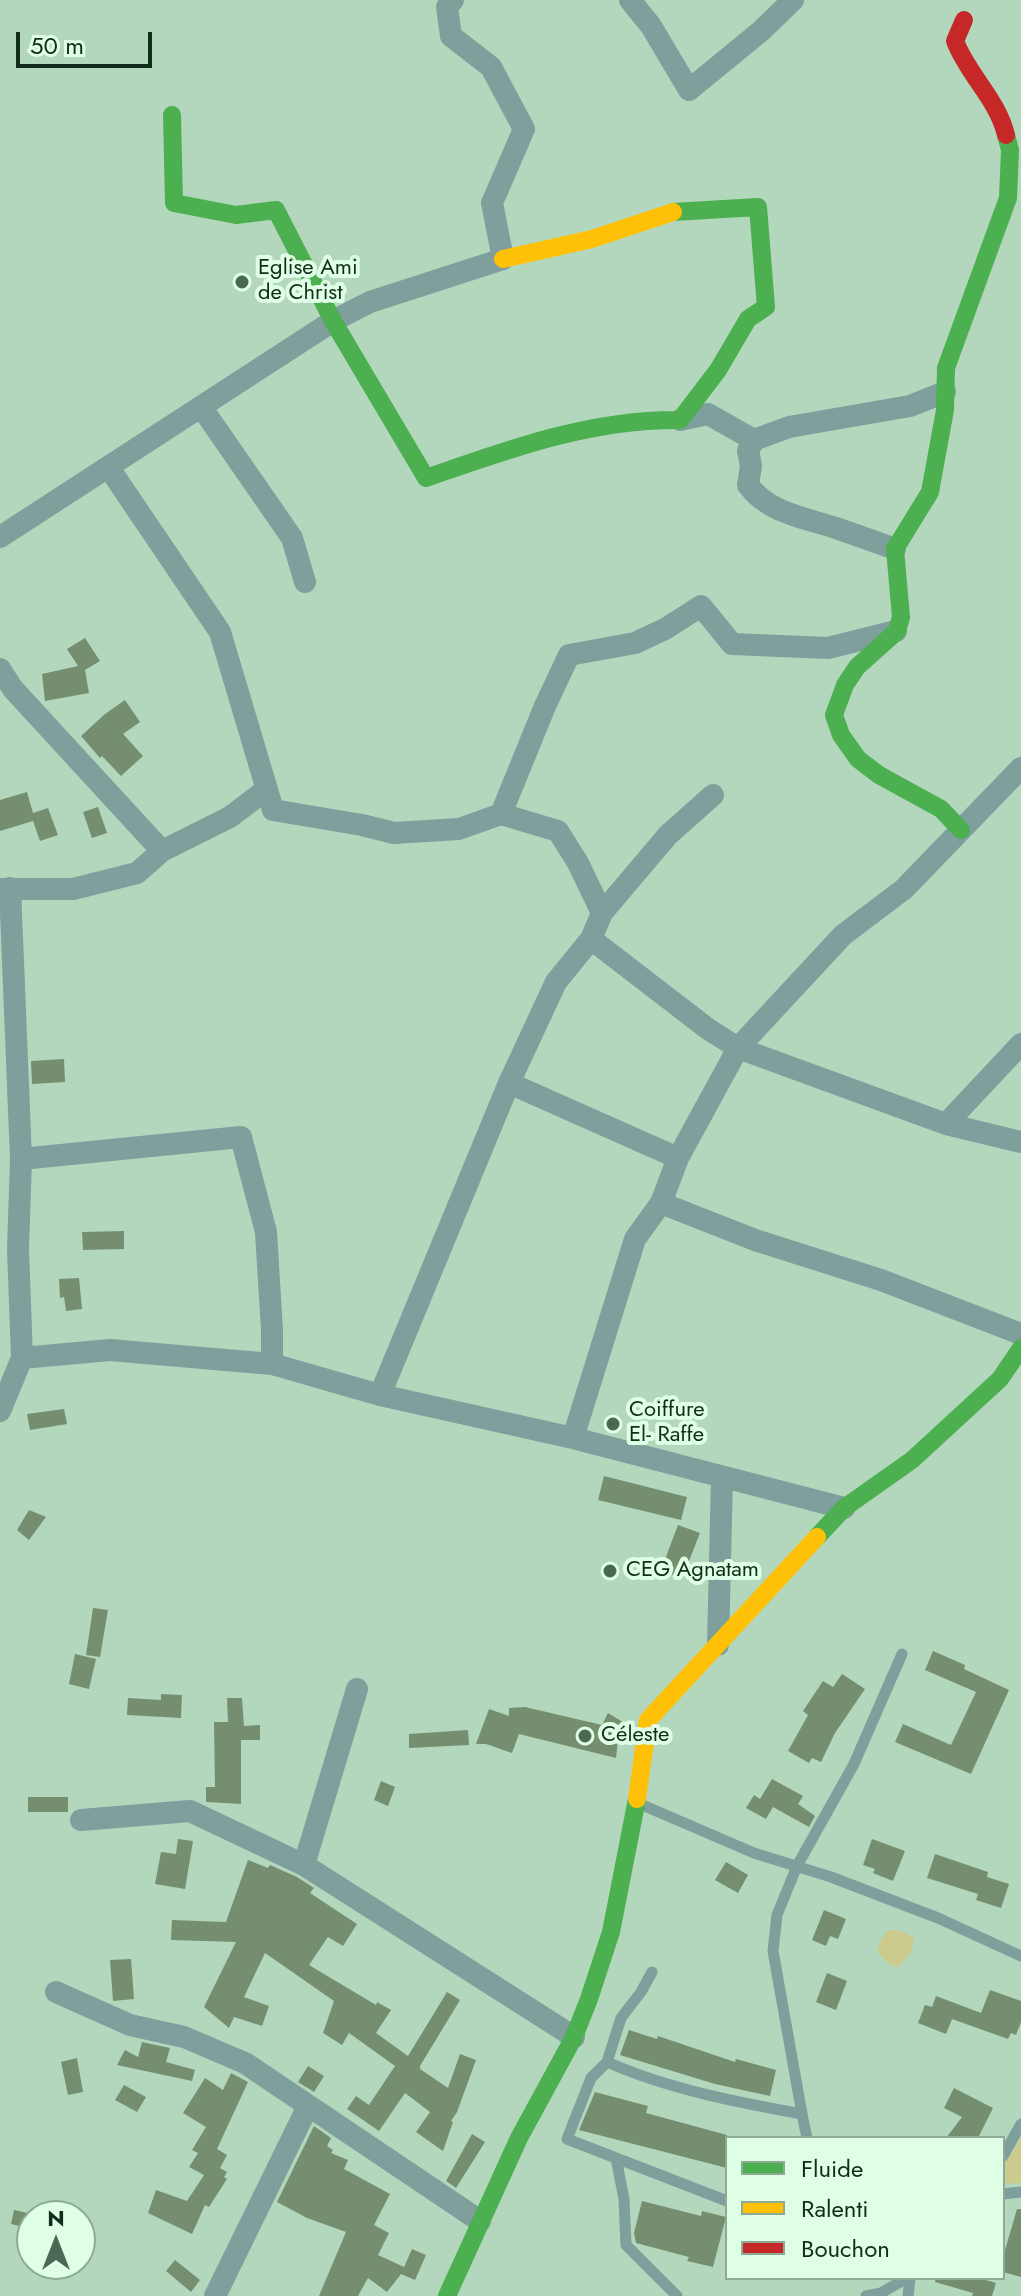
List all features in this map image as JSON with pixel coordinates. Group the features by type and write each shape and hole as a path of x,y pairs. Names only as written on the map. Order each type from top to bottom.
{"street":[{"path":"453,0 447,7 451,36 491,67 524,129 492,203 503,259"},
{"path":"630,0 651,26 689,90 761,31 793,0"},
{"path":"961,830 941,809 879,775 858,759 841,735 834,715 845,685 857,667 897,631 901,617 895,549 930,492 945,410 946,368 1008,198 1010,150 1002,117 963,62 955,41 964,20"},
{"path":"172,115 174,203 236,215 276,210 333,321 426,478 547,437 654,418 680,420 708,414 754,440"},
{"path":"0,537 333,321 370,302 503,259 592,239 674,212 758,207 766,307 748,319 718,370 680,420"},
{"path":"895,549 794,516 756,496 748,485 751,466 748,451 754,440 789,427 910,406 945,392"},
{"path":"202,408 292,538 305,582"},
{"path":"109,468 220,632 273,810 394,833 459,829 501,814 558,831 578,863 602,913"},
{"path":"501,814 569,655 635,643 665,629 701,606 732,644 828,648 897,631"},
{"path":"0,669 13,689 162,851"},
{"path":"573,1438 635,1239 661,1203 678,1158 738,1048 843,935 904,889 1021,768"},
{"path":"0,1411 22,1358 18,1249 21,1159 5,889 73,889 137,873 162,851 230,817 267,789"},
{"path":"380,1395 509,1083 556,982 591,939 602,913 668,835 713,795"},
{"path":"591,939 708,1029 738,1048 946,1124 1021,1142"},
{"path":"946,1124 1021,1044"},
{"path":"509,1083 678,1158"},
{"path":"21,1159 241,1137 266,1232 286,1368"},
{"path":"661,1203 755,1240 881,1280 1021,1334"},
{"path":"447,2296 519,2138 574,2037 611,1932 637,1802 648,1720 844,1508 912,1460 1000,1379 1021,1348"},
{"path":"22,1358 110,1350 286,1368 380,1395 573,1438 844,1508"},
{"path":"718,1645 722,1477"},
{"path":"304,1865 357,1689"},
{"path":"81,1820 190,1811 304,1865 574,2037"},
{"path":"56,1992 130,2025 184,2037 245,2063 480,2221"},
{"path":"215,2296 308,2106"}],"lane":[{"path":"807,2136 773,1951 777,1915 797,1866 854,1764 902,1654"},
{"path":"637,1802 754,1853 938,1918 1021,1956"},
{"path":"652,1972 621,2018 607,2062 591,2078 567,2139 725,2200"},
{"path":"607,2062 637,2075 744,2104 802,2114"},
{"path":"1005,2152 1021,2124"},
{"path":"616,2158 624,2199 626,2245 677,2296"},
{"path":"866,2296 880,2294 905,2280"},
{"path":"660,2296 664,2283"}],"green space":[{"path":"889,1930 902,1931 915,1939 910,1954 899,1967 889,1964 877,1952 881,1939"},
{"path":"1021,2137 1021,2183 1005,2182 1005,2164"}],"building":[{"path":"85,638 100,661 85,670 89,693 45,701 42,674 78,666 67,649"},
{"path":"125,700 140,722 123,734 143,756 121,776 81,736"},
{"path":"27,792 33,813 48,808 58,835 40,841 33,821 0,831 0,800"},
{"path":"98,807 107,833 92,838 83,812"},
{"path":"64,1059 65,1082 32,1084 31,1061"},
{"path":"124,1231 124,1249 83,1250 82,1232"},
{"path":"79,1278 82,1309 66,1311 64,1297 60,1298 59,1279"},
{"path":"64,1409 67,1424 30,1430 27,1414"},
{"path":"604,1476 687,1497 681,1520 598,1500"},
{"path":"29,1510 46,1517 29,1540 17,1530"},
{"path":"678,1525 700,1533 682,1579 661,1570"},
{"path":"93,1608 108,1610 100,1657 86,1655"},
{"path":"933,1651 1009,1690 971,1774 895,1742 903,1724 951,1745 976,1692 925,1670"},
{"path":"75,1654 96,1659 89,1689 69,1684"},
{"path":"842,1674 865,1689 835,1733 821,1762 812,1758 809,1763 788,1751 808,1715 803,1711 823,1681 833,1687"},
{"path":"161,1694 182,1695 181,1718 127,1715 128,1698 161,1700"},
{"path":"227,1698 242,1698 244,1726 260,1725 260,1740 241,1740 241,1804 206,1802 206,1787 215,1787 214,1722 228,1722"},
{"path":"525,1707 602,1725 608,1713 626,1724 618,1739 616,1758 519,1734 512,1753 486,1744 476,1744 489,1709 509,1716 509,1708"},
{"path":"468,1730 469,1745 409,1748 409,1734"},
{"path":"772,1779 803,1796 798,1804 815,1816 809,1827 773,1807 766,1819 746,1808 754,1795 760,1799"},
{"path":"381,1781 395,1787 388,1806 374,1800"},
{"path":"28,1797 68,1797 68,1812 28,1812"},
{"path":"178,1839 193,1841 185,1889 155,1884 161,1852 176,1854"},
{"path":"872,1839 905,1851 893,1881 863,1865"},
{"path":"935,1854 988,1872 987,1877 1009,1884 1001,1908 976,1900 978,1894 927,1878"},
{"path":"248,1860 268,1868 270,1865 297,1877 314,1888 310,1893 357,1924 343,1946 328,1937 309,1965 376,2005 377,2002 391,2010 376,2033 408,2056 447,1992 460,2000 420,2066 448,2088 460,2054 476,2060 451,2121 443,2151 416,2132 430,2112 405,2093 379,2131 347,2109 356,2096 369,2105 395,2066 349,2033 342,2045 323,2033 334,2001 265,1953 244,1997 269,2006 262,2026 234,2017 229,2028 204,2007 236,1942 171,1940 172,1920 226,1922"},
{"path":"726,1862 748,1875 738,1893 715,1880"},
{"path":"824,1910 846,1919 838,1939 830,1936 826,1946 812,1940"},
{"path":"131,1959 134,1999 113,2001 110,1960"},
{"path":"827,1973 847,1981 836,2010 816,2002"},
{"path":"990,1990 1021,2001 1021,2022 1016,2035 1011,2033 1008,2039 952,2019 946,2034 918,2023 925,2005 932,2007 936,1996 981,2013"},
{"path":"629,2030 657,2039 658,2036 735,2062 736,2059 776,2070 770,2096 715,2084 620,2055"},
{"path":"142,2042 170,2048 166,2062 195,2070 192,2081 117,2065 125,2050 138,2057"},
{"path":"77,2058 83,2092 68,2095 61,2062"},
{"path":"308,2066 324,2076 314,2092 298,2082"},
{"path":"231,2073 248,2082 217,2149 227,2155 220,2168 227,2172 224,2177 227,2179 209,2207 205,2205 192,2234 148,2213 156,2190 187,2201 204,2175 189,2167 198,2153 192,2150 206,2127 183,2113 205,2078 223,2090"},
{"path":"124,2085 146,2097 137,2112 115,2100"},
{"path":"954,2088 993,2108 979,2136 948,2136 962,2117 944,2108"},
{"path":"595,2092 648,2106 646,2113 727,2135 725,2167 579,2130"},
{"path":"314,2126 331,2138 327,2146 333,2150 331,2153 348,2160 344,2169 390,2194 374,2225 389,2233 378,2255 404,2267 412,2249 426,2255 415,2280 401,2274 387,2292 368,2278 358,2296 319,2296 346,2232 307,2218 277,2202"},
{"path":"472,2134 485,2142 456,2188 446,2181"},
{"path":"642,2201 701,2216 702,2211 725,2217 713,2267 687,2261 689,2257 636,2243 634,2233"},
{"path":"1017,2209 1021,2209 1021,2277 1005,2273 1005,2250"},
{"path":"14,2210 16,2210 16,2225 11,2224"},
{"path":"175,2260 200,2280 191,2292 166,2271"},
{"path":"986,2280 996,2283 992,2296 972,2296 973,2293 935,2282"}],"traffic: fast":[{"path":"172,115 174,203 236,215 276,210 333,321 426,478 582,430 680,420 718,370 748,319 766,307 758,207 673,212"},
{"path":"961,830 941,809 879,775 858,759 841,735 834,715 845,685 857,667 897,631 901,617 895,549 930,492 945,410 946,368 1008,198 1010,150 1006,135"},
{"path":"817,1537 844,1508 912,1460 1000,1379 1021,1348"},
{"path":"447,2296 519,2138 574,2037 589,1999 611,1932 637,1799"}],"traffic: slow":[{"path":"503,259 592,239 673,212"},
{"path":"637,1799 648,1720 817,1537"}],"traffic: jam":[{"path":"964,20 955,41 996,110 1006,135"}],"place":[{"name":"Eglise Ami de Christ","path":"242,282"},
{"name":"Coiffure El- Raffe","path":"613,1424"},
{"name":"CEG Agnatam","path":"610,1571"},
{"name":"Céleste","path":"585,1736"}]}
